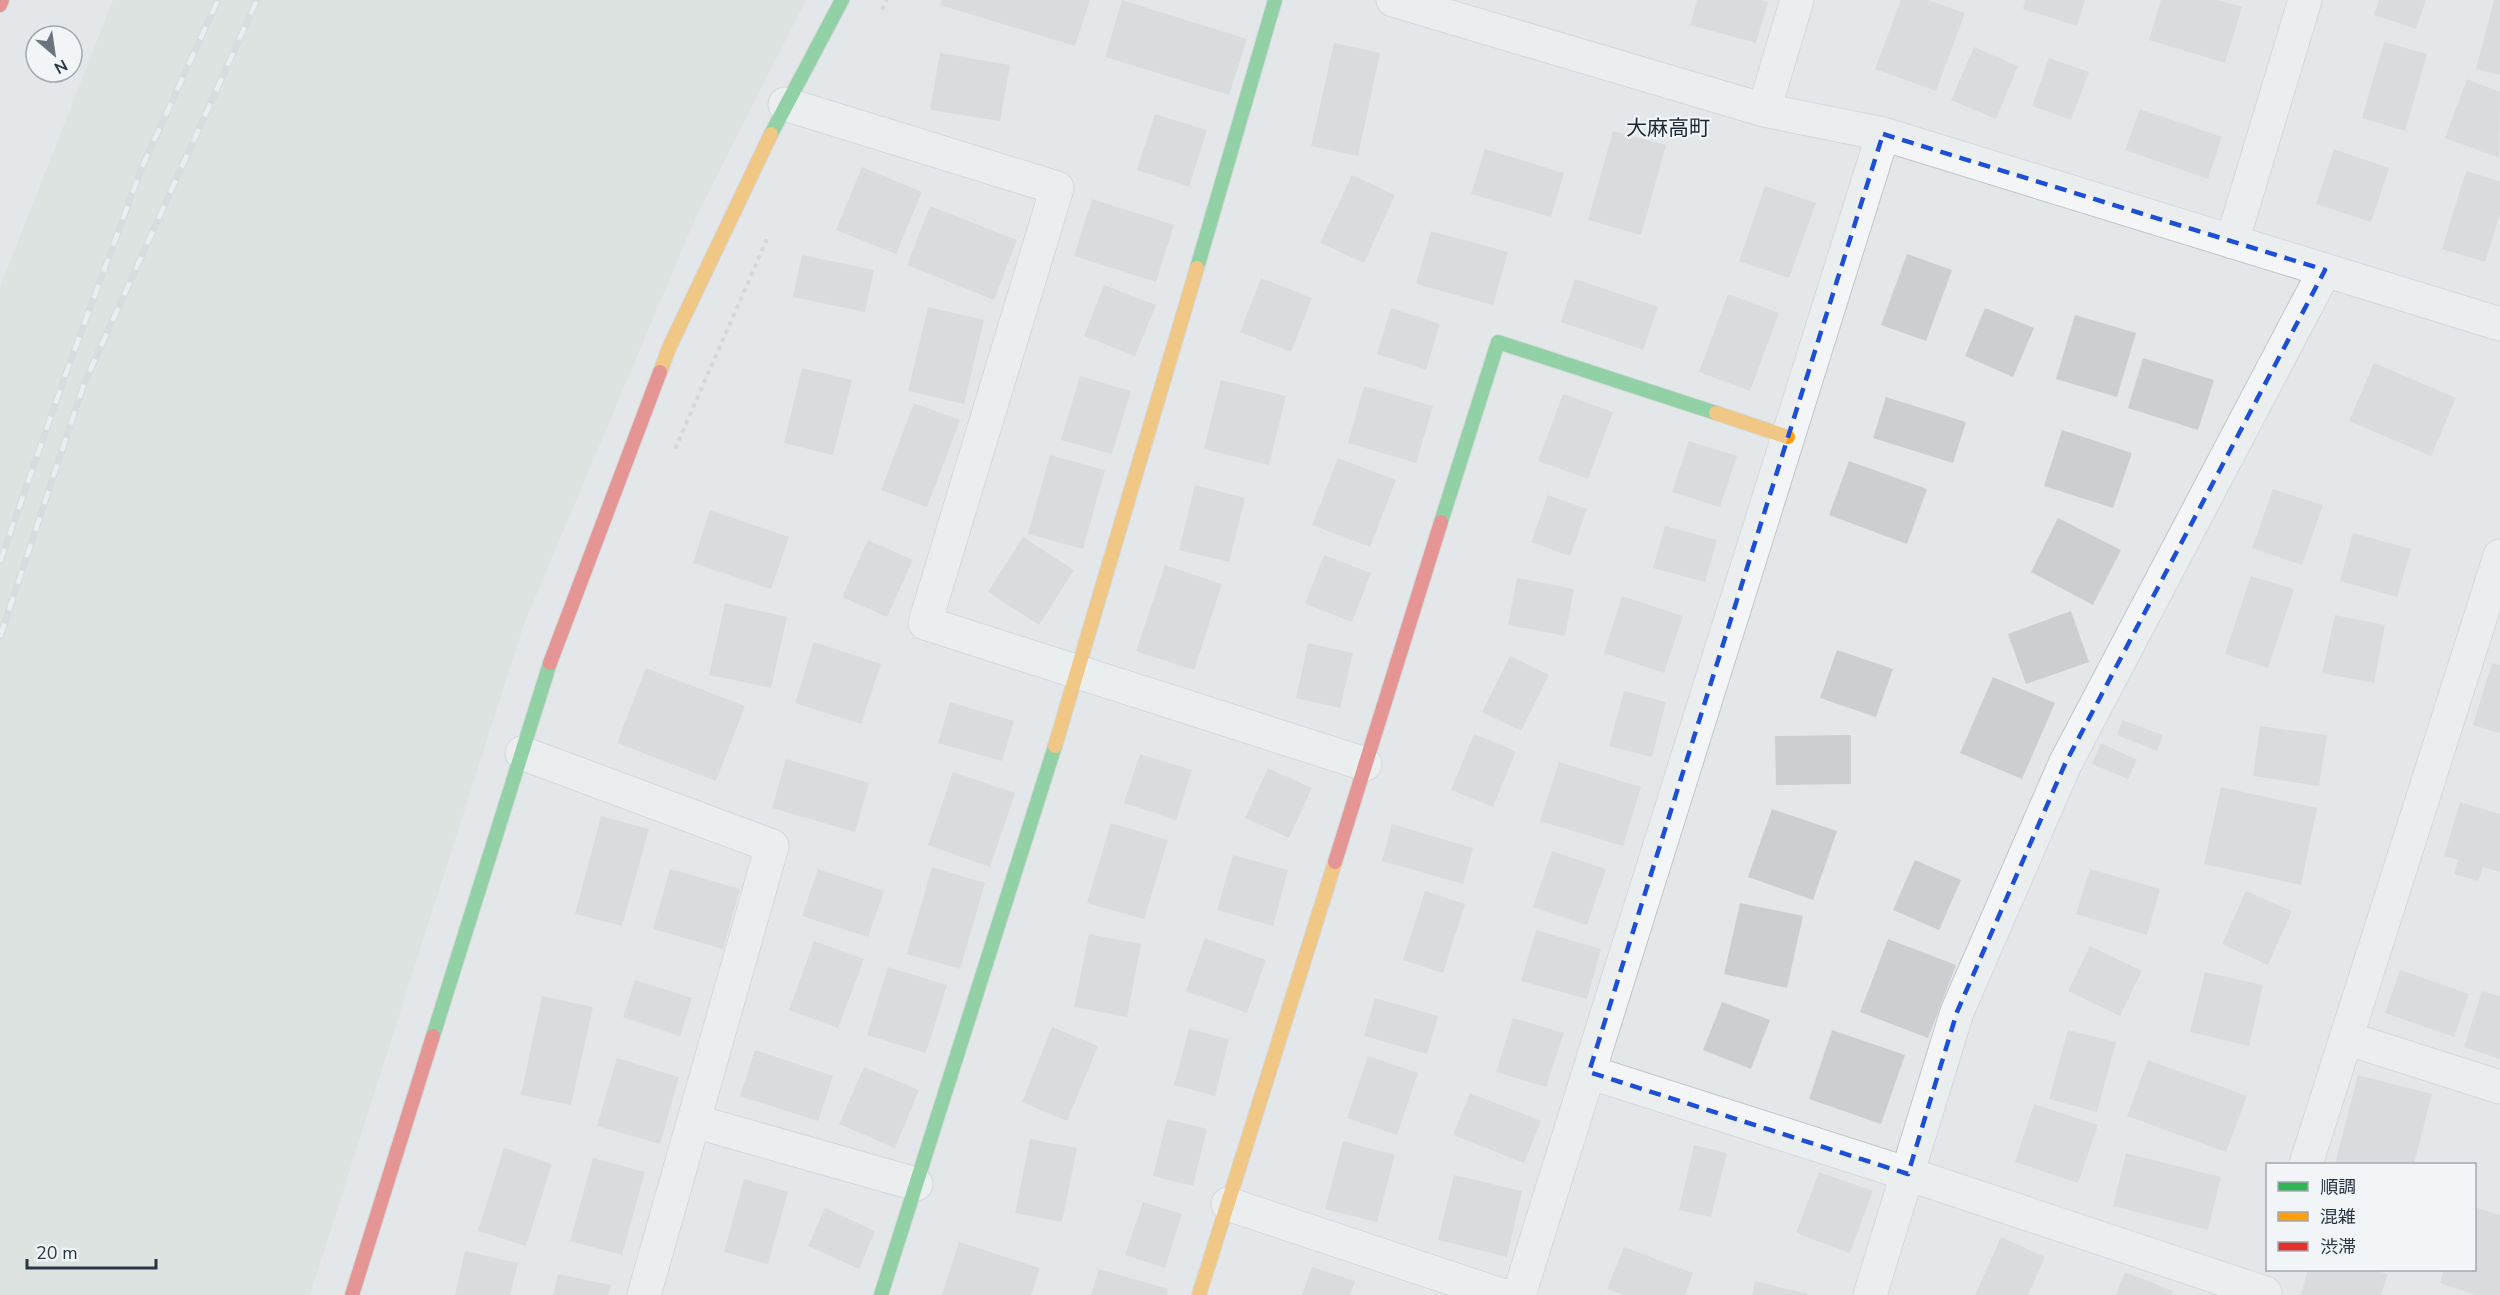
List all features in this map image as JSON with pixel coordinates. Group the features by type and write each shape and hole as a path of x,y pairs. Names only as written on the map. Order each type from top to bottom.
{"main road":[{"path":"0,5 2,0"},
{"path":"352,1295 556,644 669,348 785,104 842,0"},
{"path":"881,1295 1078,672 1275,0"},
{"path":"1199,1295 1498,342 1788,437"}],"street":[{"path":"1764,110 1797,0"},
{"path":"2232,242 2305,0"},
{"path":"1404,2 1764,110 1883,134 2500,324"},
{"path":"785,104 1057,188 925,623 1365,764"},
{"path":"1519,1295 1883,134"},
{"path":"1870,1295 1957,1012 2065,764 2325,270"},
{"path":"2306,1163 2500,556"},
{"path":"522,753 772,846 644,1295"},
{"path":"2346,1038 2500,1087"},
{"path":"1589,1072 2267,1286"},
{"path":"694,1121 916,1184"},
{"path":"1228,1204 1501,1295"}],"path":[{"path":"878,16 887,0"},
{"path":"672,459 771,231"}],"highlighted area":[{"path":"1883,134 2325,270 2065,764 1957,1012 1908,1174 1589,1072"}],"shaded area":[{"path":"113,0 806,0 696,217 524,624 310,1295 0,1295 0,287 80,84 84,84 84,74"}],"building":[{"path":"942,0 1090,0 1075,46 940,5"},
{"path":"1122,0 1247,39 1229,95 1105,57"},
{"path":"1697,0 1768,2 1756,43 1690,25"},
{"path":"1901,0 1928,0 1965,13 1936,91 1875,69"},
{"path":"2025,0 2085,0 2077,26 2023,9"},
{"path":"2161,0 2217,0 2242,7 2225,63 2149,40"},
{"path":"2379,0 2426,0 2416,29 2374,15"},
{"path":"2494,0 2500,0 2500,75 2476,69"},
{"path":"2384,42 2427,54 2405,131 2362,118"},
{"path":"1334,43 1380,53 1358,156 1311,146"},
{"path":"1974,47 2018,66 1996,119 1951,100"},
{"path":"940,53 1010,65 1000,121 930,110"},
{"path":"2049,58 2089,72 2071,120 2032,106"},
{"path":"2467,79 2500,92 2499,158 2445,138"},
{"path":"2140,109 2222,137 2208,179 2125,150"},
{"path":"1155,114 1207,130 1189,187 1137,170"},
{"path":"1613,131 1666,145 1641,235 1588,220"},
{"path":"1485,149 1564,173 1551,217 1471,194"},
{"path":"2334,149 2389,168 2371,222 2316,204"},
{"path":"862,167 922,192 896,254 836,230"},
{"path":"2466,171 2500,181 2500,214 2485,262 2442,249"},
{"path":"1352,175 1395,195 1364,263 1320,243"},
{"path":"1765,186 1816,203 1789,278 1739,261"},
{"path":"1092,199 1174,225 1156,282 1074,256"},
{"path":"930,206 1017,240 994,300 907,265"},
{"path":"1431,231 1508,252 1493,305 1416,284"},
{"path":"1907,254 1952,270 1926,341 1881,325"},
{"path":"802,255 874,270 865,312 793,297"},
{"path":"1261,278 1312,298 1291,352 1240,332"},
{"path":"1575,279 1658,307 1643,350 1561,322"},
{"path":"1104,285 1156,305 1135,356 1084,336"},
{"path":"1728,294 1779,313 1750,391 1699,372"},
{"path":"928,307 984,320 964,404 908,391"},
{"path":"1391,308 1440,324 1426,370 1377,354"},
{"path":"1985,308 2034,328 2013,377 1965,356"},
{"path":"2075,315 2136,333 2117,397 2056,379"},
{"path":"2143,358 2214,380 2198,430 2128,408"},
{"path":"2374,363 2456,398 2431,456 2349,421"},
{"path":"802,368 852,380 833,455 784,443"},
{"path":"1080,376 1131,391 1112,454 1061,440"},
{"path":"1221,380 1286,396 1269,465 1204,449"},
{"path":"1364,386 1433,406 1416,463 1348,443"},
{"path":"1563,394 1613,412 1588,479 1538,461"},
{"path":"1886,397 1966,422 1953,463 1873,438"},
{"path":"914,403 960,420 927,507 881,490"},
{"path":"2062,430 2132,453 2113,508 2044,486"},
{"path":"1689,441 1737,456 1720,507 1672,492"},
{"path":"1050,455 1105,470 1083,549 1028,534"},
{"path":"1338,458 1396,480 1370,547 1312,525"},
{"path":"1849,461 1927,489 1907,544 1829,515"},
{"path":"1195,485 1245,498 1229,562 1179,550"},
{"path":"2273,489 2323,505 2302,565 2252,548"},
{"path":"1548,495 1587,509 1570,556 1531,542"},
{"path":"710,510 789,537 771,589 693,563"},
{"path":"2058,518 2121,550 2093,605 2031,572"},
{"path":"1665,526 1717,540 1705,582 1653,568"},
{"path":"2353,533 2411,549 2397,597 2340,581"},
{"path":"1023,537 1074,570 1039,625 988,592"},
{"path":"868,540 913,560 887,617 842,597"},
{"path":"1324,555 1371,573 1352,622 1305,604"},
{"path":"1165,565 1222,584 1194,670 1136,651"},
{"path":"2251,576 2294,589 2268,668 2225,654"},
{"path":"1517,578 1574,589 1565,636 1508,625"},
{"path":"1622,596 1683,616 1664,673 1604,653"},
{"path":"725,603 787,617 771,688 709,675"},
{"path":"2071,611 2089,662 2026,684 2008,634"},
{"path":"2335,615 2385,625 2374,683 2322,673"},
{"path":"814,642 881,664 861,724 795,703"},
{"path":"1308,643 1353,653 1340,708 1296,698"},
{"path":"1837,650 1893,669 1876,717 1820,698"},
{"path":"1510,656 1549,675 1521,731 1482,712"},
{"path":"2492,663 2500,665 2500,733 2473,725"},
{"path":"646,668 745,706 716,781 617,743"},
{"path":"1993,677 2055,703 2022,779 1960,753"},
{"path":"1624,691 1666,702 1652,757 1609,746"},
{"path":"950,702 1014,721 1002,761 938,743"},
{"path":"2122,720 2163,735 2157,751 2117,735"},
{"path":"2260,726 2327,735 2319,786 2253,776"},
{"path":"1474,734 1516,751 1493,807 1451,790"},
{"path":"1851,735 1851,784 1776,785 1775,736"},
{"path":"2101,743 2137,760 2128,779 2092,764"},
{"path":"1140,754 1192,770 1176,820 1124,803"},
{"path":"786,759 869,783 855,832 772,808"},
{"path":"1559,762 1641,787 1623,846 1540,821"},
{"path":"1268,768 1312,788 1289,838 1245,818"},
{"path":"953,772 1015,793 990,867 928,845"},
{"path":"2221,787 2317,808 2301,885 2204,864"},
{"path":"2460,802 2500,814 2500,872 2483,867 2478,881 2454,874 2458,860 2444,856"},
{"path":"1772,809 1837,831 1813,900 1748,877"},
{"path":"601,816 649,829 622,926 575,914"},
{"path":"1111,823 1168,840 1144,919 1087,903"},
{"path":"1392,824 1473,848 1463,884 1382,861"},
{"path":"1552,851 1606,869 1587,925 1533,907"},
{"path":"1233,855 1288,870 1273,926 1217,910"},
{"path":"1915,860 1961,880 1939,930 1893,910"},
{"path":"932,867 985,883 960,969 907,954"},
{"path":"670,869 740,889 723,949 653,929"},
{"path":"818,869 884,891 868,937 802,916"},
{"path":"2090,869 2160,889 2147,935 2076,914"},
{"path":"1425,891 1465,904 1443,973 1403,960"},
{"path":"2246,891 2292,911 2268,965 2222,944"},
{"path":"1740,903 1803,916 1787,988 1724,974"},
{"path":"1536,930 1601,949 1587,999 1521,981"},
{"path":"1089,934 1141,944 1127,1017 1074,1007"},
{"path":"1205,938 1266,960 1247,1013 1186,991"},
{"path":"1888,939 1956,965 1928,1038 1860,1012"},
{"path":"814,941 864,959 838,1028 789,1010"},
{"path":"2090,946 2142,971 2120,1016 2068,991"},
{"path":"888,967 947,985 926,1053 867,1035"},
{"path":"2400,970 2469,994 2454,1037 2385,1013"},
{"path":"2205,972 2263,985 2249,1046 2190,1032"},
{"path":"635,980 692,998 680,1036 623,1017"},
{"path":"2482,991 2500,996 2500,1059 2464,1047"},
{"path":"542,996 593,1007 571,1105 521,1095"},
{"path":"1375,998 1438,1016 1427,1054 1364,1036"},
{"path":"1722,1002 1770,1020 1751,1069 1703,1050"},
{"path":"1513,1018 1564,1033 1546,1087 1496,1072"},
{"path":"1052,1027 1098,1046 1067,1121 1022,1102"},
{"path":"1189,1029 1229,1039 1215,1096 1174,1085"},
{"path":"1832,1030 1905,1055 1881,1124 1809,1099"},
{"path":"2068,1030 2116,1042 2097,1112 2049,1099"},
{"path":"755,1050 833,1076 818,1121 740,1096"},
{"path":"1368,1056 1418,1073 1397,1135 1347,1118"},
{"path":"617,1058 679,1077 660,1144 597,1126"},
{"path":"2148,1060 2247,1096 2226,1152 2127,1116"},
{"path":"864,1067 919,1090 895,1148 839,1124"},
{"path":"2358,1075 2432,1094 2414,1163 2335,1163"},
{"path":"1470,1093 1541,1121 1524,1163 1453,1135"},
{"path":"2034,1104 2098,1125 2078,1183 2015,1162"},
{"path":"1167,1119 1207,1129 1193,1186 1153,1176"},
{"path":"1030,1139 1077,1148 1062,1222 1015,1213"},
{"path":"1343,1141 1395,1155 1377,1222 1325,1209"},
{"path":"1694,1145 1727,1153 1711,1217 1679,1210"},
{"path":"504,1148 552,1164 526,1246 478,1231"},
{"path":"2126,1153 2221,1177 2208,1230 2113,1206"},
{"path":"593,1158 645,1172 622,1255 570,1241"},
{"path":"1819,1172 1873,1191 1850,1253 1796,1233"},
{"path":"1454,1175 1522,1191 1507,1257 1438,1240"},
{"path":"744,1179 788,1192 768,1264 724,1252"},
{"path":"1143,1202 1182,1214 1165,1268 1125,1255"},
{"path":"825,1208 875,1231 859,1269 808,1246"},
{"path":"2476,1208 2500,1215 2500,1295 2476,1295 2440,1283 2444,1271 2476,1271"},
{"path":"2001,1237 2045,1257 2028,1295 1975,1295"},
{"path":"959,1242 1040,1268 1031,1295 942,1295"},
{"path":"1624,1247 1693,1273 1685,1295 1623,1295 1607,1289"},
{"path":"465,1251 518,1263 510,1295 455,1295"},
{"path":"1312,1267 1355,1281 1350,1295 1302,1295"},
{"path":"1099,1269 1168,1289 1167,1295 1091,1295"},
{"path":"2308,1271 2377,1271 2388,1274 2381,1295 2301,1294"},
{"path":"2125,1272 2173,1291 2172,1295 2116,1295"},
{"path":"558,1274 611,1285 608,1295 553,1295"},
{"path":"1755,1281 1807,1294 1807,1295 1752,1295"}],"railway":[{"path":"0,562 142,167 218,0"},
{"path":"0,637 84,384 257,0"}],"traffic: fast":[{"path":"771,134 842,0"},
{"path":"1197,268 1275,0"},
{"path":"1441,522 1498,342 1716,413"},
{"path":"433,1036 550,663"},
{"path":"881,1295 1055,746"}],"traffic: slow":[{"path":"660,372 669,348 771,134"},
{"path":"1055,746 1197,268"},
{"path":"1716,413 1788,437"},
{"path":"1199,1295 1335,862"}],"traffic: jam":[{"path":"0,5 2,0"},
{"path":"550,663 660,372"},
{"path":"1335,862 1441,522"},
{"path":"352,1295 433,1036"}],"district":[{"name":"大麻高町","path":"1668,128"}]}
